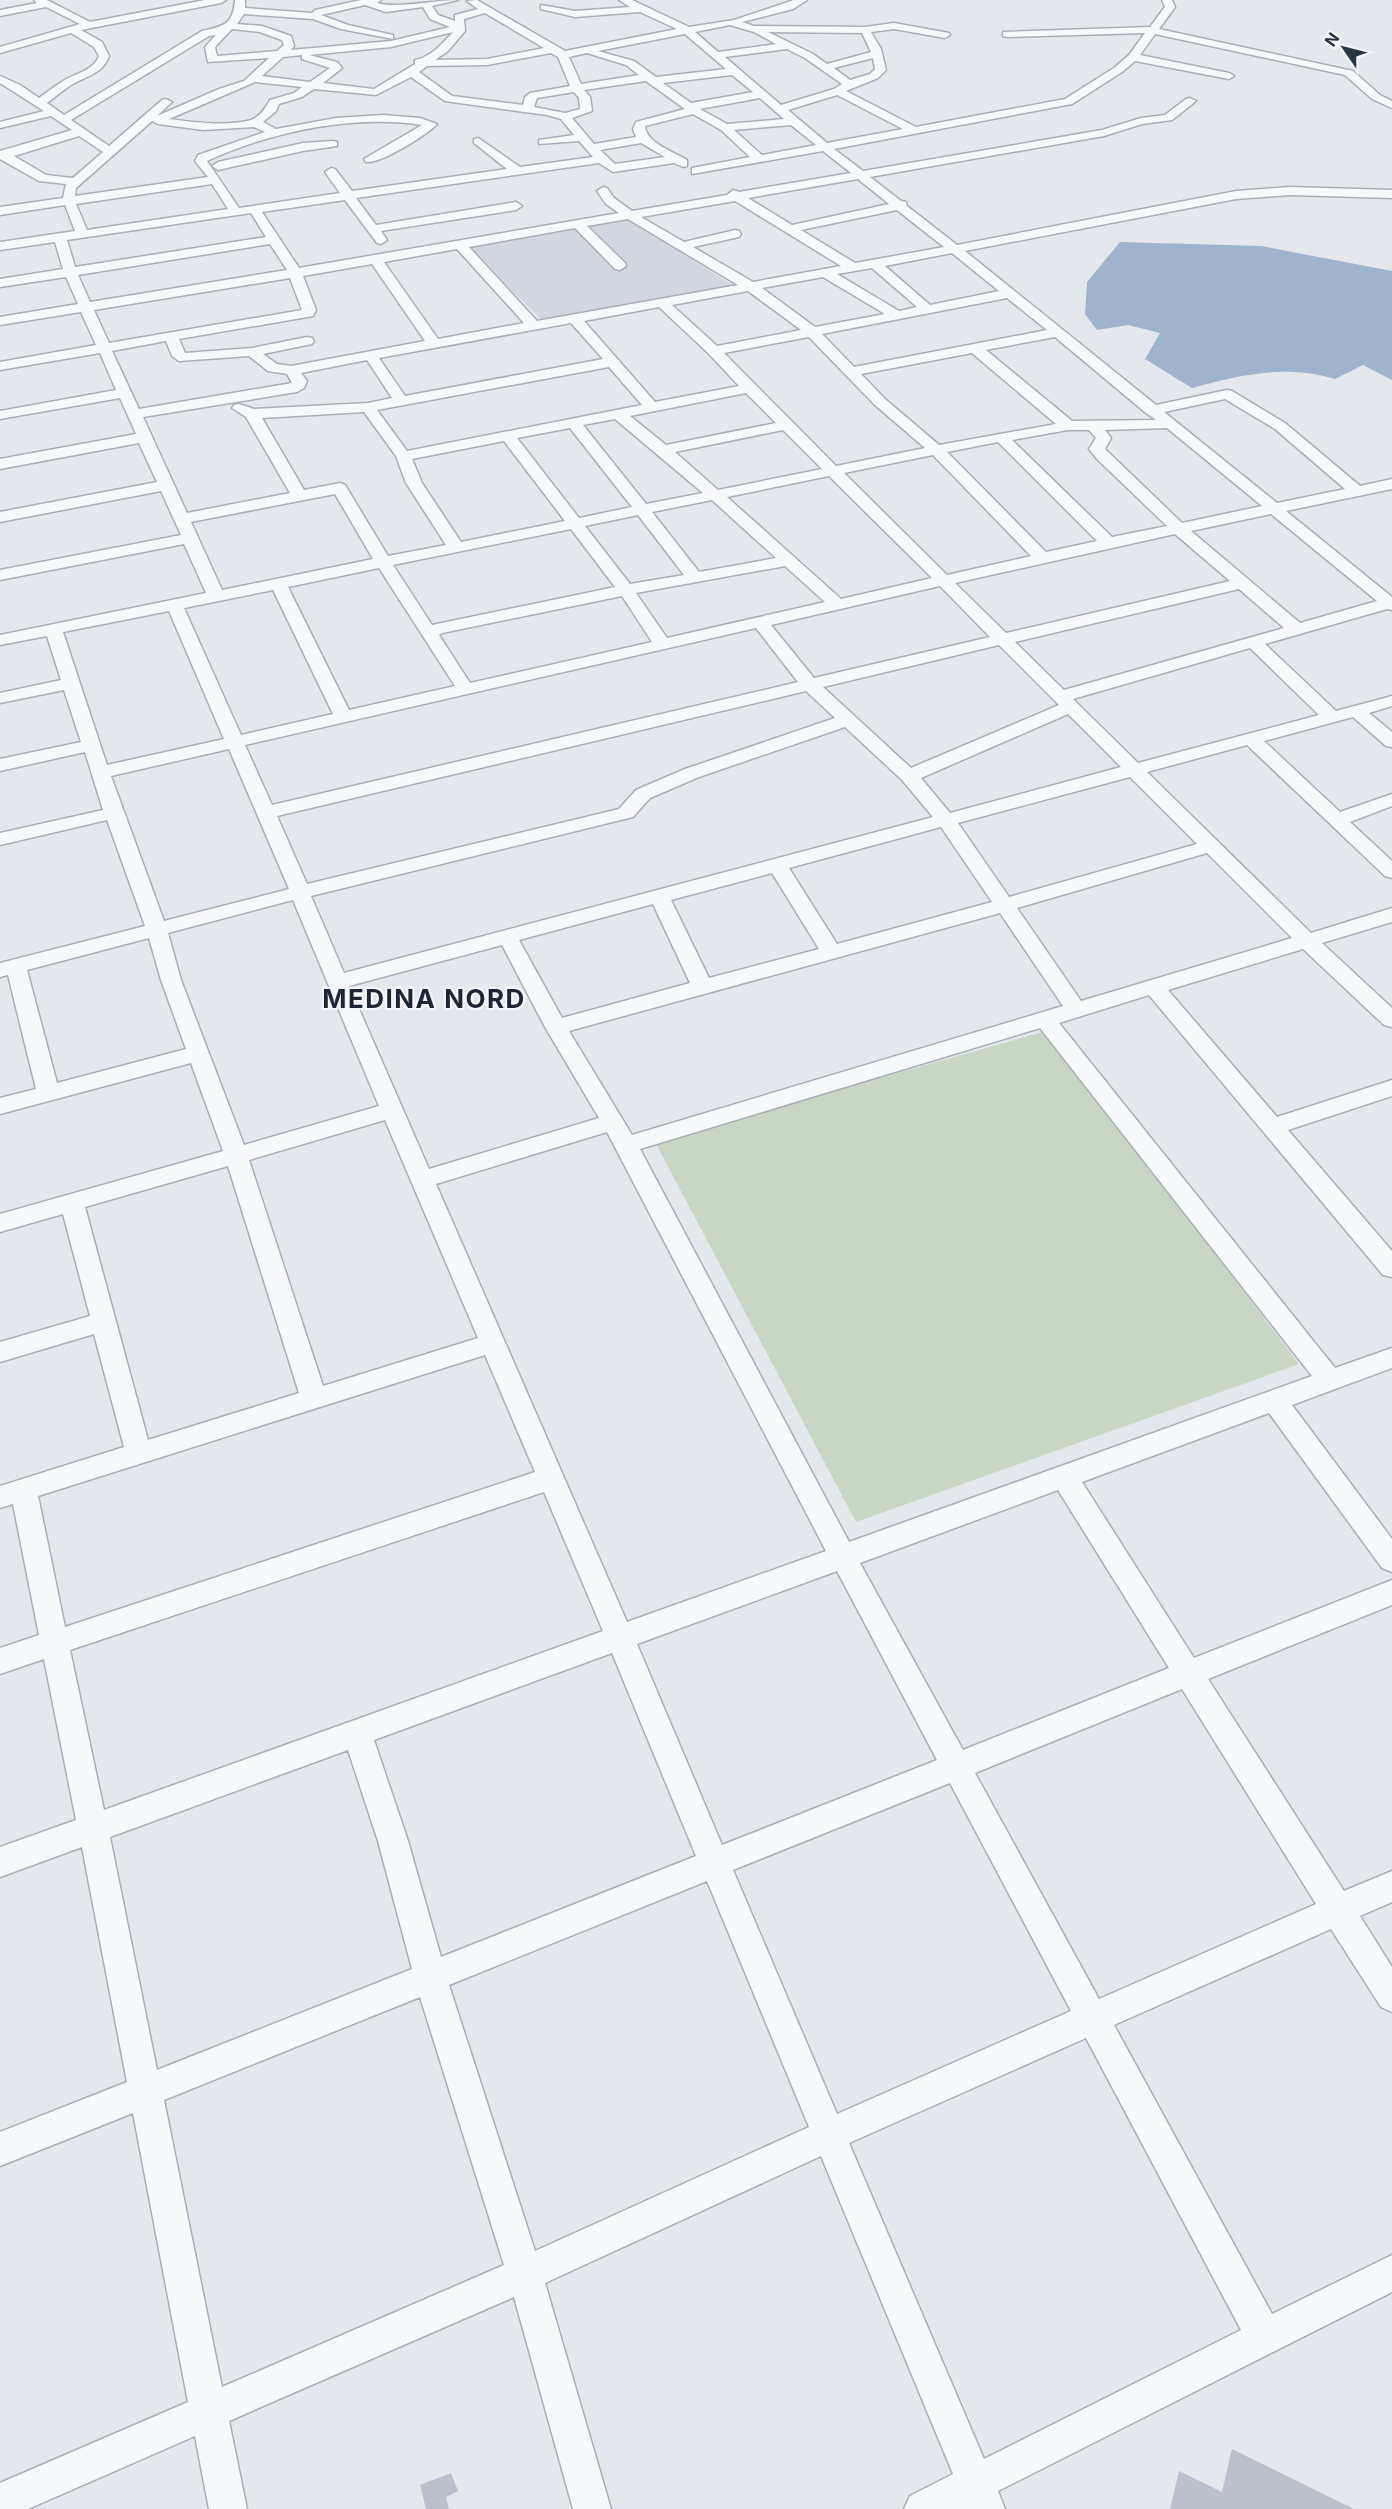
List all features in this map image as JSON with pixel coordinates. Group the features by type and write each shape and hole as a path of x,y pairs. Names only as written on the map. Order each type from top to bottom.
{"street":[{"path":"11,35 128,18 221,0"},
{"path":"64,119 206,33 227,28 262,29 311,17 319,12 371,1 386,9 453,0"},
{"path":"470,0 558,52 584,97 586,111 565,117"},
{"path":"624,0 686,29 826,148 902,205 1391,604"},
{"path":"416,65 475,64 558,52 587,52 686,29 730,22 789,7 802,0"},
{"path":"696,171 1061,105 1109,76 1133,57 1170,7 1167,0"},
{"path":"0,13 44,2 79,25 96,40 103,55 99,66 86,74"},
{"path":"123,4 128,18"},
{"path":"426,4 434,16 460,24"},
{"path":"547,4 544,12 538,16 567,18 639,9"},
{"path":"223,91 206,78 212,60 210,47 227,28 240,5 311,17 409,41 450,46 472,56 475,64"},
{"path":"212,60 409,41 460,24 486,10"},
{"path":"515,27 527,21"},
{"path":"730,22 753,29 788,46 826,67 849,84"},
{"path":"255,79 376,92 416,65 450,46 460,24"},
{"path":"0,50 79,25"},
{"path":"753,29 865,30 894,26 945,35"},
{"path":"515,27 538,27"},
{"path":"154,120 203,98 255,79 289,46 287,38 262,29"},
{"path":"779,109 838,91 849,84 878,74 881,70 879,50 865,30"},
{"path":"1007,34 1151,30 1349,73 1376,97 1392,105"},
{"path":"906,39 925,32"},
{"path":"391,44 450,46"},
{"path":"718,55 788,46"},
{"path":"333,50 350,54 384,56"},
{"path":"826,67 879,50"},
{"path":"587,52 627,62 725,128 760,160"},
{"path":"154,120 203,127 256,123 277,110 274,102 298,95 330,74 337,66 309,59 301,53"},
{"path":"1133,57 1229,76"},
{"path":"128,66 160,62"},
{"path":"416,65 449,99 553,112 565,117 610,167 618,168 677,159"},
{"path":"51,81 109,71"},
{"path":"528,109 531,97 534,95 652,79 735,71"},
{"path":"39,103 74,78"},
{"path":"0,79 54,112 109,151"},
{"path":"0,95 16,87 34,83"},
{"path":"838,91 915,131"},
{"path":"762,94 693,108 640,124 639,129 643,139 853,268"},
{"path":"83,235 69,201 69,192 75,182 109,151 154,120 181,95 203,98"},
{"path":"579,225 1104,134 1141,122 1168,118 1190,101"},
{"path":"0,125 54,112"},
{"path":"304,114 337,120"},
{"path":"235,211 201,161 206,156 274,133 337,120 386,118 431,124 400,144 369,159"},
{"path":"725,128 794,121"},
{"path":"256,123 274,133"},
{"path":"2,155 82,131"},
{"path":"543,142 582,137"},
{"path":"592,148 643,139"},
{"path":"478,141 519,172 601,159"},
{"path":"207,168 312,146 333,144"},
{"path":"2,155 17,169 43,178 75,182"},
{"path":"331,172 392,257"},
{"path":"519,172 519,204"},
{"path":"0,211 215,180"},
{"path":"603,191 610,201 631,216 750,286 811,331 880,402 936,450 1042,558"},
{"path":"252,352 273,368 291,370 956,249 1236,195 1290,191 1392,194"},
{"path":"0,246 349,195 519,204 579,225 620,266"},
{"path":"373,229 519,204"},
{"path":"0,321 460,245 519,204"},
{"path":"790,229 902,205"},
{"path":"0,366 304,315 309,310 295,273 254,208"},
{"path":"682,246 735,234"},
{"path":"60,237 70,272 216,596"},
{"path":"0,283 274,240"},
{"path":"460,245 533,325"},
{"path":"376,260 434,344"},
{"path":"875,264 926,308"},
{"path":"825,273 895,314"},
{"path":"714,351 1010,293"},
{"path":"662,303 714,351 832,471 1307,941 1392,1020"},
{"path":"573,318 651,406"},
{"path":"851,372 1058,332"},
{"path":"172,338 179,356 190,359 252,352 307,341"},
{"path":"974,347 1068,426"},
{"path":"371,356 400,401"},
{"path":"207,402 234,407 252,414 368,407 612,362"},
{"path":"134,414 292,389 300,381 291,370"},
{"path":"403,456 749,388"},
{"path":"0,415 124,393"},
{"path":"1151,410 1227,394 1280,426 1356,490"},
{"path":"368,407 403,456 414,483 456,547"},
{"path":"617,413 665,450 838,605"},
{"path":"252,414 299,496"},
{"path":"573,422 696,579"},
{"path":"0,640 1001,436 1068,426 1170,424"},
{"path":"665,450 786,425"},
{"path":"1092,425 1104,438 1097,449 1101,456 1179,529 1295,628"},
{"path":"507,435 626,590 663,645"},
{"path":"1001,436 1108,543"},
{"path":"0,464 145,437"},
{"path":"103,772 1108,543 1392,484"},
{"path":"0,517 166,486"},
{"path":"181,519 340,488 383,562 466,690"},
{"path":"0,575 190,538"},
{"path":"431,634 436,630 626,590 788,561"},
{"path":"278,583 344,718"},
{"path":"264,813 1242,583"},
{"path":"174,604 264,813 301,892 337,981 552,1478 980,2496"},
{"path":"909,776 1065,702 1295,628 1391,604"},
{"path":"761,623 810,685 909,776 946,820 1076,1009"},
{"path":"53,629 103,772 114,813 157,930 171,980 236,1155 314,1399"},
{"path":"1253,642 1332,717"},
{"path":"0,699 71,683"},
{"path":"337,981 1392,700"},
{"path":"1357,711 1392,742"},
{"path":"48,1093 8,968 301,892 626,813 643,794 692,773 846,720"},
{"path":"1251,739 1392,872"},
{"path":"0,765 92,745"},
{"path":"1337,820 1392,800"},
{"path":"0,839 114,813"},
{"path":"556,1027 1006,905 1211,846"},
{"path":"777,865 831,951"},
{"path":"659,895 702,986"},
{"path":"423,1179 619,1134 1045,1020 1392,915"},
{"path":"507,936 556,1027 619,1134 843,1557 1265,2337"},
{"path":"1154,987 1392,1268"},
{"path":"1045,1020 1330,1380"},
{"path":"0,1106 197,1054"},
{"path":"1273,1127 1392,1088"},
{"path":"0,1223 393,1110"},
{"path":"72,1204 139,1454"},
{"path":"0,1352 104,1321"},
{"path":"228,2509 55,1643 12,1493 494,1343"},
{"path":"0,1862 1392,1358"},
{"path":"1274,1400 1392,1560"},
{"path":"1064,1477 1392,1996"},
{"path":"0,1661 552,1478"},
{"path":"0,2149 1392,1592"},
{"path":"357,1733 393,1841 430,1977 525,2274 592,2509"},
{"path":"0,2502 525,2274 1392,1886"},
{"path":"924,2509 980,2496 1265,2337 1392,2273"}],"shaded area":[{"path":"631,220 730,284 729,287 543,321 468,248"}],"green space":[{"path":"1046,1031 1299,1364 856,1522 655,1142"}],"water":[{"path":"1120,242 1261,246 1392,271 1392,380 1363,365 1335,379 1299,372 1263,373 1192,388 1145,359 1160,333 1128,325 1097,330 1085,314 1087,282"}],"building":[{"path":"1232,2449 1354,2509 1170,2509 1179,2471 1222,2492"},
{"path":"451,2473 458,2491 446,2497 449,2509 426,2509 420,2485"}],"district":[{"name":"MEDINA NORD","path":"424,998"}]}
